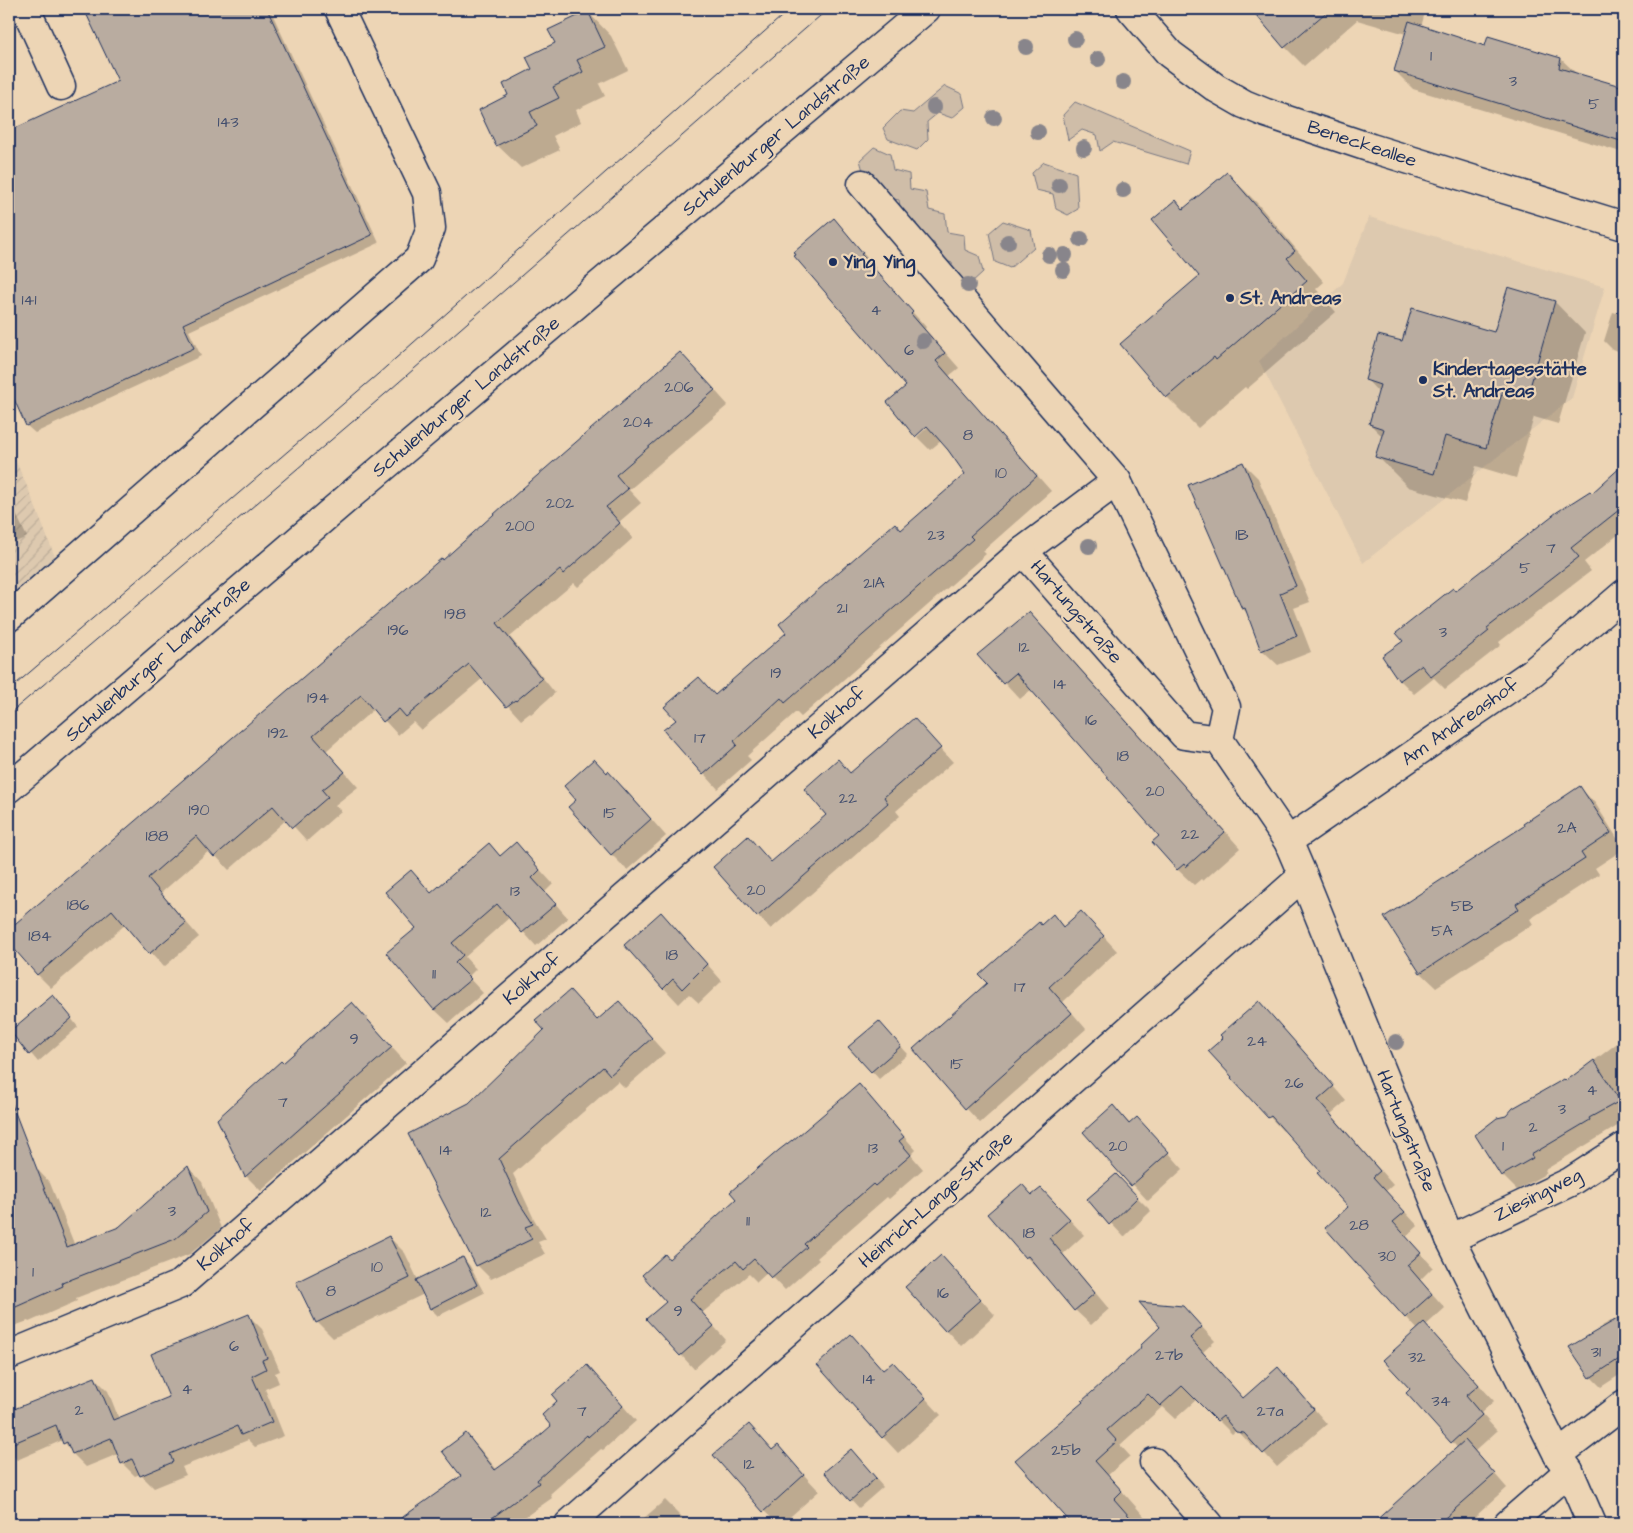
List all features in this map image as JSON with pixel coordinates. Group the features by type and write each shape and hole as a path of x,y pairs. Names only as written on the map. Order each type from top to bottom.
{"street":[{"path":"26,9 62,86"},
{"path":"9,617 419,259 431,228 427,193 338,9"},
{"name":"Schulenburger Landstraße","path":"9,788 926,9"},
{"name":"Beneckeallee","path":"1130,9 1170,54 1216,88 1244,104 1354,142 1624,226"},
{"path":"862,184 1117,481 1226,706 1218,740"},
{"name":"Hartungstraße","path":"1117,481 1022,551 1184,735 1218,740 1288,841 1304,876 1450,1239 1564,1463 1592,1524"},
{"name":"Kolkhof","path":"9,1355 181,1284 1022,551"},
{"name":"Am Andreashof","path":"1288,841 1533,672 1624,594"},
{"name":"Heinrich-Lange-Straße","path":"568,1524 1304,876"},
{"name":"Ziesingweg","path":"1450,1239 1570,1182 1624,1147"},
{"path":"1508,1524 1564,1463 1624,1404"},
{"path":"1154,1462 1209,1524"}],"shaded area":[{"path":"945,86 962,94 965,107 952,118 938,113 927,122 928,139 917,150 888,139 883,128 900,111 913,113"},
{"path":"1075,102 1190,151 1186,164 1113,142 1100,151 1097,135 1082,130 1068,140 1063,115"},
{"path":"874,147 890,154 893,170 909,174 910,189 926,192 929,210 945,214 947,232 964,235 965,250 979,256 983,272 971,283 955,280 952,263 938,258 934,243 921,238 916,223 902,219 899,200 884,197 879,182 865,178 860,160"},
{"path":"1044,162 1076,173 1078,209 1068,215 1056,209 1053,194 1036,190 1032,173"},
{"name":"Kindertagesstätte St. Andreas","path":"1369,217 1605,287 1572,398 1363,563 1259,361 1343,283"},
{"path":"1003,221 1031,230 1034,247 1010,268 995,262 989,233"},
{"path":"9,446 55,557 9,597"}],"building":[{"path":"84,9 267,9 372,235 183,324 194,348 26,426 9,388 9,131 118,81"},
{"path":"1251,9 1330,9 1284,48"},
{"path":"588,11 605,47 577,60 583,72 553,87 559,98 530,112 537,126 496,146 479,110 508,95 503,84 532,69 526,57 555,43 548,30"},
{"path":"1409,21 1485,46 1488,36 1561,58 1559,68 1624,87 1624,142 1394,71"},
{"name":"St. Andreas","path":"1227,172 1295,251 1287,258 1307,281 1216,360 1214,357 1166,398 1120,344 1199,276 1152,220 1176,200 1183,209"},
{"path":"834,218 863,253 861,254 913,312 911,314 945,353 936,361 1037,476 970,536 973,539 785,703 781,698 734,741 737,745 703,775 663,730 676,720 664,707 699,677 715,695 786,633 779,624 895,523 901,530 965,474 948,450 927,426 915,437 887,402 906,386 794,256 796,255 794,252"},
{"path":"1508,287 1555,301 1528,394 1504,387 1486,448 1445,436 1434,474 1375,457 1384,429 1369,424 1380,385 1365,380 1378,335 1402,341 1412,308 1494,332"},
{"path":"680,352 715,390 616,475 628,489 606,507 620,523 563,574 560,570 497,623 542,679 506,707 469,664 406,717 399,709 383,722 361,695 313,736 345,772 322,790 328,797 292,828 273,806 214,857 196,836 148,878 186,923 149,954 112,910 37,975 9,943 9,929 442,558 443,560"},
{"path":"1243,462 1296,586 1280,593 1297,636 1261,651 1245,608 1242,609 1188,485"},
{"path":"1624,464 1624,506 1571,548 1579,557 1487,628 1489,631 1431,677 1421,665 1399,681 1382,656 1403,641 1396,633 1453,588 1455,591 1557,512 1590,491 1592,493"},
{"path":"1029,612 1225,832 1186,867 1184,864 1177,870 1152,842 1159,836 1016,673 1003,684 977,655"},
{"path":"914,718 941,748 884,797 888,803 757,917 713,867 748,836 771,862 826,815 804,789 838,759 850,773"},
{"path":"594,759 607,773 608,771 651,819 611,855 568,807 576,800 564,786"},
{"path":"1580,786 1611,833 1581,853 1585,859 1516,904 1519,909 1420,973 1384,917 1524,826 1523,824"},
{"path":"516,842 540,870 532,878 556,904 522,933 497,904 452,943 463,955 455,963 471,979 434,1010 386,953 416,928 385,892 411,870 431,893 489,843 500,856"},
{"path":"1081,911 1104,936 1049,987 1072,1013 965,1109 913,1049 987,983 979,975 1039,922 1041,925 1053,914 1063,927"},
{"path":"661,912 707,964 682,989 673,979 663,989 624,945"},
{"path":"570,990 597,1020 619,1001 652,1038 610,1075 603,1067 499,1159 520,1204 533,1224 525,1227 532,1239 476,1266 408,1134 469,1103 544,1030 535,1020"},
{"path":"53,995 72,1018 29,1055 10,1031"},
{"path":"1259,1001 1334,1086 1318,1100 1380,1171 1373,1177 1405,1212 1393,1222 1421,1253 1407,1265 1432,1294 1405,1318 1325,1228 1348,1207 1317,1173 1320,1171 1271,1116 1268,1118 1208,1051 1223,1038 1220,1035"},
{"path":"352,1002 392,1047 245,1177 217,1119 281,1061 283,1063"},
{"path":"879,1021 901,1046 871,1072 848,1047"},
{"path":"1594,1060 1620,1101 1589,1118 1590,1120 1531,1155 1533,1158 1501,1176 1475,1135 1497,1118 1506,1116 1513,1108 1564,1079 1566,1081"},
{"path":"859,1084 904,1137 899,1141 911,1155 875,1186 873,1184 804,1244 807,1247 771,1278 754,1259 743,1269 736,1261 690,1299 714,1326 680,1356 646,1319 666,1302 642,1275 665,1254 669,1259 736,1199 730,1192"},
{"path":"11,1102 67,1247 119,1227 188,1166 207,1212 175,1239 62,1283 63,1286 9,1310 9,1103"},
{"path":"1113,1105 1129,1124 1137,1117 1169,1152 1131,1186 1083,1132"},
{"path":"1116,1174 1138,1197 1109,1225 1087,1199"},
{"path":"1022,1184 1032,1195 1041,1188 1070,1219 1049,1238 1095,1293 1074,1311 1028,1256 1025,1258 987,1214"},
{"path":"389,1236 410,1278 316,1323 296,1282"},
{"path":"941,1255 981,1299 945,1331 905,1287"},
{"path":"463,1257 477,1285 430,1309 416,1280"},
{"path":"1139,1302 1183,1306 1202,1327 1190,1338 1243,1398 1278,1367 1314,1409 1263,1454 1244,1433 1236,1432 1223,1416 1217,1421 1182,1386 1160,1406 1148,1394 1107,1430 1117,1441 1095,1461 1122,1491 1114,1499 1136,1524 1072,1524 1015,1460 1083,1402 1140,1349 1141,1345 1160,1327"},
{"path":"249,1314 267,1358 262,1360 266,1369 252,1376 272,1422 241,1435 237,1426 170,1454 173,1462 140,1476 132,1459 121,1464 111,1438 72,1454 67,1442 63,1444 56,1425 9,1445 9,1411 95,1377 113,1420 169,1397 151,1354"},
{"path":"1624,1315 1624,1356 1590,1378 1569,1347"},
{"path":"1424,1323 1479,1385 1466,1396 1482,1415 1451,1443 1406,1393 1410,1389 1383,1360"},
{"path":"851,1334 883,1370 893,1362 926,1398 882,1438 817,1365"},
{"path":"587,1365 623,1406 537,1480 539,1483 484,1524 393,1524 461,1476 442,1451 466,1433 495,1470 528,1446 551,1426 542,1415 557,1401 552,1395"},
{"path":"749,1424 772,1450 778,1445 804,1475 763,1512 713,1455"},
{"path":"1465,1440 1495,1474 1438,1524 1372,1524"},
{"path":"851,1449 876,1478 850,1501 824,1472"}],"tram line":[{"path":"9,690 378,374 790,9"},
{"path":"9,714 391,389 828,9"}],"place":[{"name":"Ying Ying","path":"833,262"},
{"name":"St. Andreas","path":"1230,298"},
{"name":"Kindertagesstätte St. Andreas","path":"1423,380"}]}
